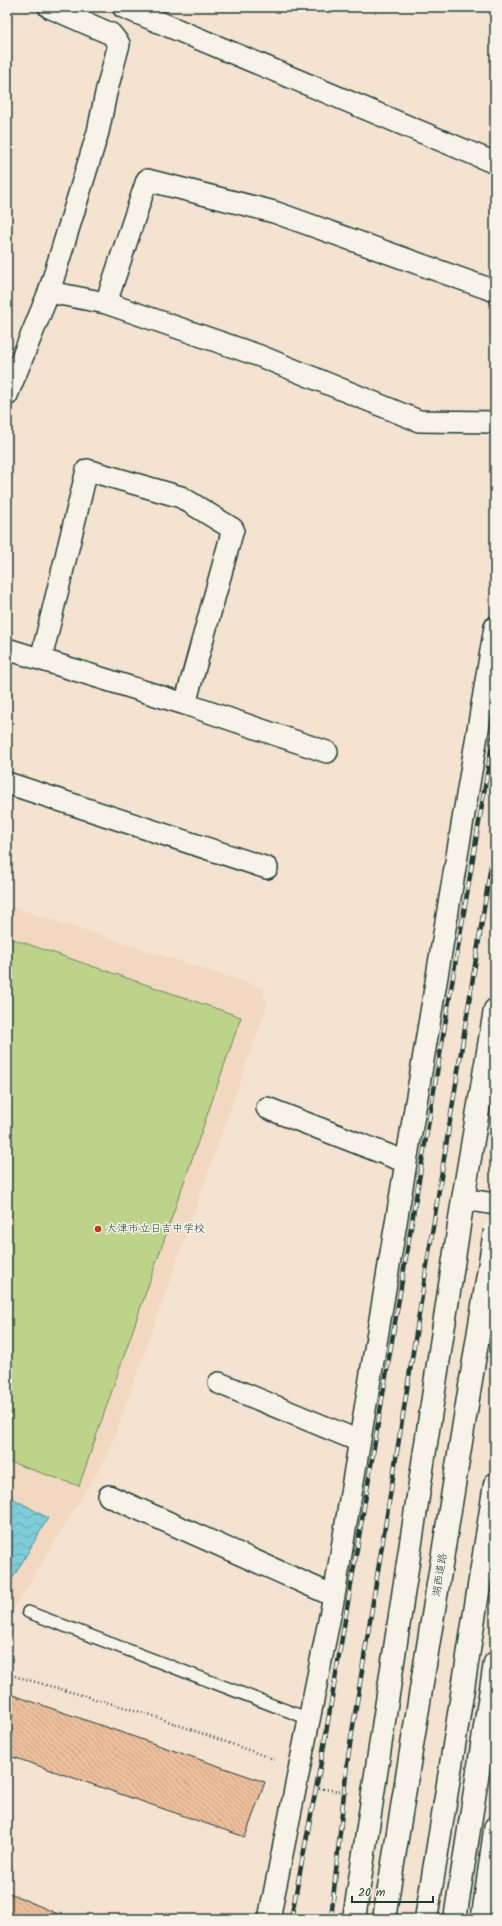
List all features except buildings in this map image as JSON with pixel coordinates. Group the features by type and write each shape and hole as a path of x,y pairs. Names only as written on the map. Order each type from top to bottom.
{"main road":[{"path":"354,1919 463,1199 495,1010"},
{"name":"湖西道路","path":"384,1919 495,1231"},
{"path":"426,1919 495,1484"},
{"path":"455,1919 495,1662"}],"street":[{"path":"7,396 49,292 98,132 106,93 119,44 111,34 49,7"},
{"path":"111,34 122,7 495,163"},
{"path":"106,303 147,180 274,212 495,291"},
{"path":"49,292 106,303 260,356 419,421 495,422"},
{"path":"41,659 87,470 181,497 233,529 185,704"},
{"path":"269,1919 334,1596 495,626"},
{"path":"7,649 185,704 328,752"},
{"path":"7,783 267,868"},
{"path":"266,1108 406,1162"},
{"path":"463,1199 495,1204"},
{"path":"220,1383 359,1441"},
{"path":"110,1496 334,1596"},
{"path":"467,1836 494,1836 487,1909"}],"lane":[{"path":"28,1612 310,1719"}],"path":[{"path":"11,1675 148,1714 300,1769"}],"shaded area":[{"name":"大津市立日吉中学校","path":"7,905 263,988 267,1006 109,1453 7,1620"}],"green space":[{"name":"大津市立日吉中学校","path":"7,937 241,1017 79,1486 7,1461"}],"water":[{"path":"7,1495 48,1518 7,1588"}],"railway":[{"path":"291,1919 322,1757 495,727"},
{"path":"331,1919 347,1764 495,840"}],"place":[{"name":"大津市立日吉中学校","path":"98,1229"}]}
